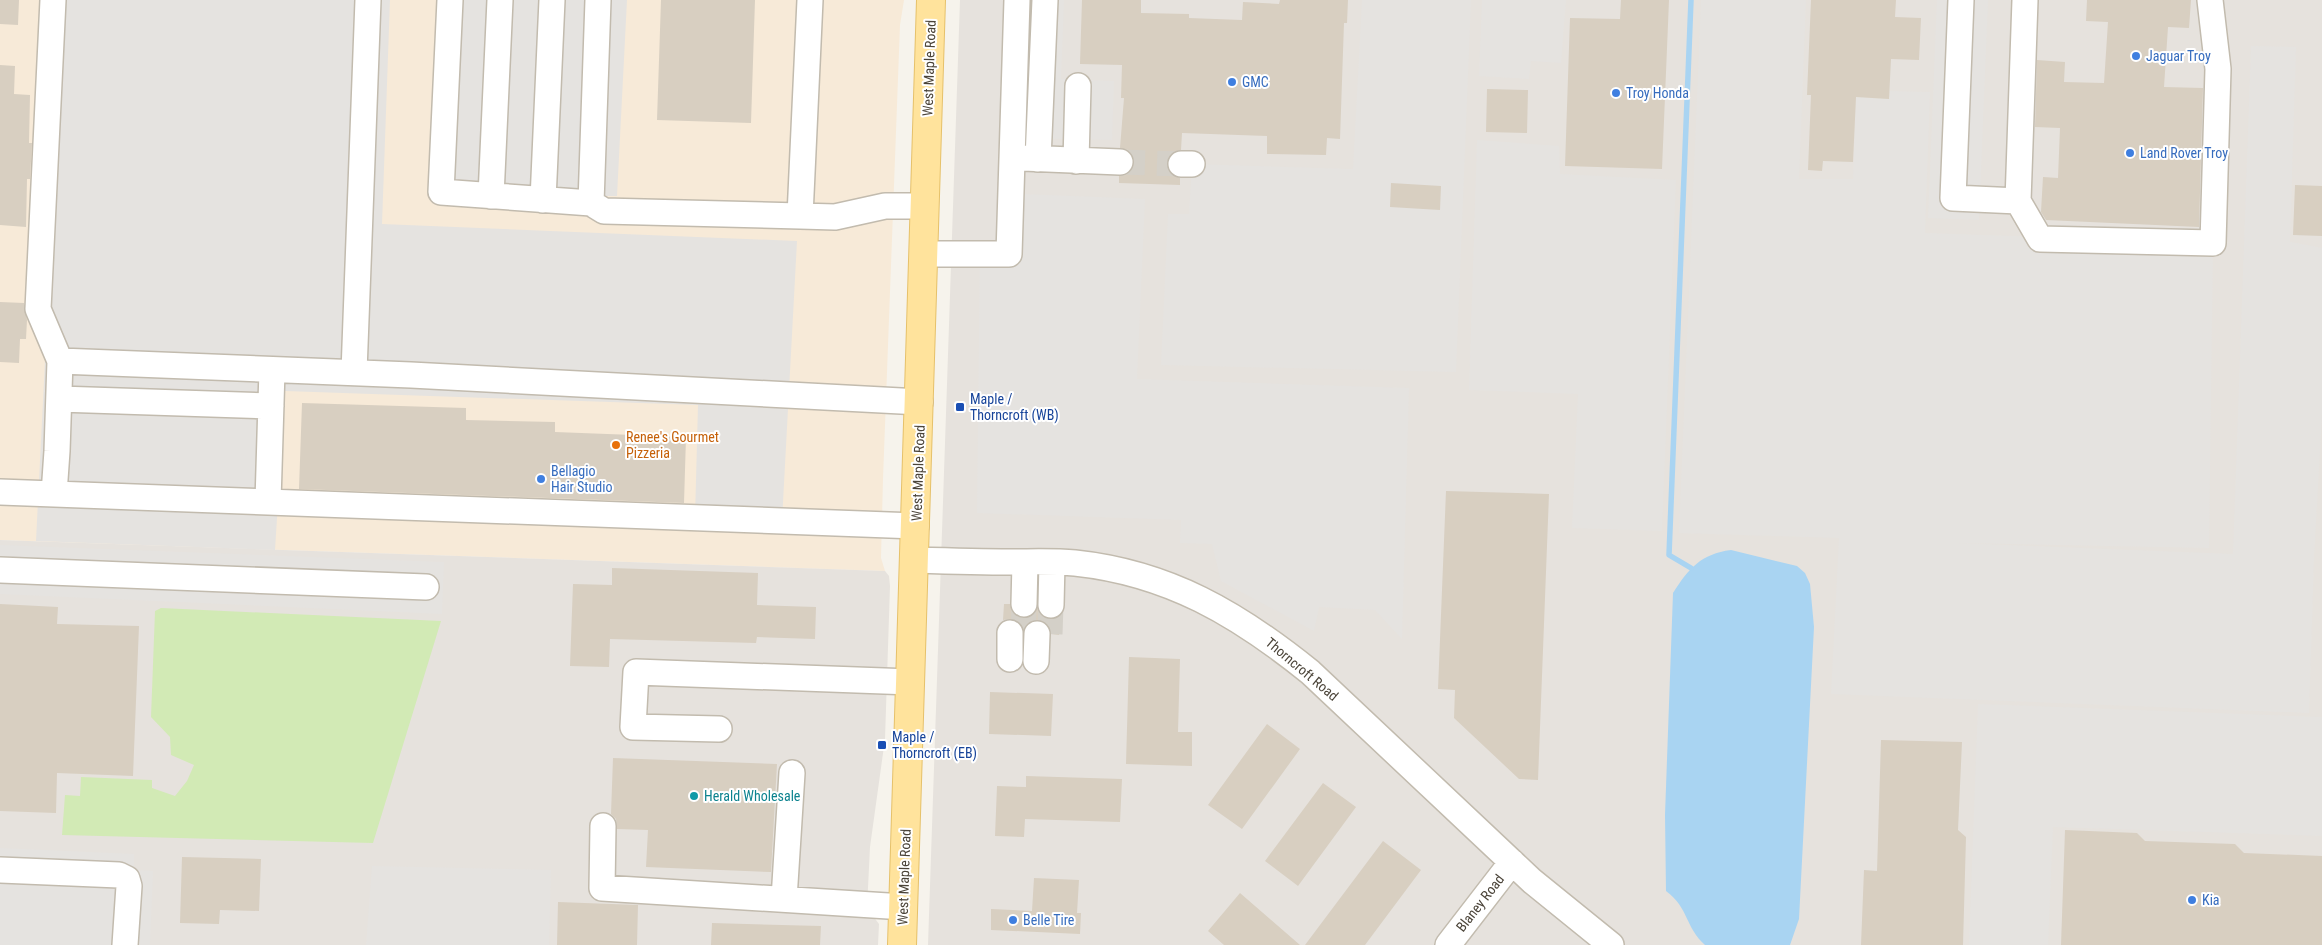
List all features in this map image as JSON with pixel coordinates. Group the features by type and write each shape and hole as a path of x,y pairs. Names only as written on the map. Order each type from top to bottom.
{"main road":[{"name":"West Maple Road","path":"902,945 931,0"}],"street":[{"path":"53,0 38,309 60,362 54,494"},
{"path":"354,372 368,0"},
{"path":"450,0 442,192 590,203 604,211 836,217 885,206 925,206"},
{"path":"491,196 500,0"},
{"path":"543,200 552,0"},
{"path":"590,203 598,0"},
{"path":"800,216 810,0"},
{"path":"924,254 1009,254 1017,0"},
{"path":"1038,159 1045,0"},
{"path":"1960,0 1953,198 2018,201"},
{"path":"2025,0 2018,201 2040,239 2213,243 2218,70 2210,0"},
{"path":"1076,161 1078,86"},
{"path":"1012,158 1120,162"},
{"path":"60,362 354,372 920,402"},
{"path":"268,501 272,370"},
{"path":"59,399 271,406"},
{"path":"0,492 916,526"},
{"name":"Thorncroft Road","path":"915,560 1031,562 1107,568 1157,581 1204,600 1240,620 1276,644 1310,672 1532,881 1611,945"},
{"path":"1031,562 1031,604 1031,562"},
{"path":"0,570 426,587"},
{"path":"1030,634 1030,660 1030,634"},
{"path":"719,729 634,727 636,672 911,682"},
{"path":"784,899 792,773"},
{"path":"602,826 602,888 904,907"},
{"name":"Blaney Road","path":"1448,945 1512,862"},
{"path":"0,870 119,876 127,879 129,886 125,945"}],"shaded area":[{"path":"0,0 904,0 900,25 883,479 881,558 885,571 0,540"},
{"path":"63,0 390,0 382,224 797,241 782,521 695,518 698,405 285,391 275,550 36,541"},
{"path":"438,0 627,0 617,196 430,196"},
{"path":"960,0 2322,0 2322,945 928,945"},
{"path":"1028,0 1064,0 1061,79 1114,81 1112,140 1021,138"},
{"path":"1362,0 1471,0 1456,372 1161,365 1168,214 1189,214 1192,164 1353,169"},
{"path":"1482,0 1566,0 1561,63 1531,61 1529,79 1479,76"},
{"path":"1701,0 1806,0 1799,179 1853,179 1856,97 1889,99 1890,91 1930,92 1925,233 2213,243 2209,548 1956,543 2233,554 2251,46 2296,47 2290,242 2322,248 2322,415 2314,558 2309,713 1831,694 1839,538 1679,533"},
{"path":"1937,0 1988,0 1979,220 1928,218"},
{"path":"1477,140 1559,146 1560,174 1676,180 1662,531 1572,528 1578,394 1469,390"},
{"path":"1001,193 1145,199 1137,379 1409,388 1402,639 1375,610 1319,607 1314,631 1221,581 1212,544 1180,543 1181,520 977,513 980,243 998,243"},
{"path":"0,540 885,571 889,576 890,586 885,739 870,847 867,908 879,924 878,945 0,945"},
{"path":"0,545 444,562 442,614 0,594"},
{"path":"1978,704 2322,717 2322,836 2053,827 2048,945 1969,945"},
{"path":"0,848 134,854 134,870 153,871 150,945 0,945"},
{"path":"372,866 551,870 549,945 366,945"}],"green space":[{"path":"161,608 441,621 373,843 62,835 65,795 80,796 81,777 152,780 152,788 175,796 187,781 194,765 171,755 170,737 151,717 155,611"}],"water":[{"path":"1731,550 1797,566 1805,573 1810,584 1814,627 1799,919 1790,945 1705,945 1694,931 1679,904 1666,891 1665,815 1673,593 1690,569 1712,555"}],"building":[{"path":"0,0 19,0 18,25 0,24"},
{"path":"661,0 755,0 751,123 657,120"},
{"name":"GMC","path":"1082,0 1141,0 1141,13 1189,14 1189,18 1242,20 1243,2 1279,4 1280,0 1348,0 1347,23 1344,23 1340,139 1327,138 1326,155 1267,154 1267,136 1182,133 1181,150 1173,152 1168,157 1167,164 1169,172 1180,178 1180,185 1119,183 1119,176 1126,175 1132,170 1134,162 1133,156 1128,150 1120,148 1124,98 1121,98 1122,65 1080,64"},
{"name":"Troy Honda","path":"1621,0 1669,0 1662,169 1565,166 1570,18 1620,19"},
{"path":"1811,0 1896,0 1895,17 1921,18 1919,60 1891,59 1889,99 1856,97 1853,162 1823,161 1822,171 1808,170 1811,95 1807,95"},
{"name":"Land Rover Troy","path":"2087,0 2191,0 2189,28 2168,27 2164,87 2203,88 2199,227 2046,220 2041,212 2043,177 2058,178 2060,128 2035,127 2037,60 2065,62 2064,82 2104,83 2108,22 2086,21"},
{"path":"0,65 15,66 14,94 30,95 29,143 32,143 30,179 27,179 26,227 0,225"},
{"path":"1487,89 1528,90 1527,133 1486,132"},
{"path":"1391,183 1441,186 1440,210 1390,207"},
{"path":"2295,185 2322,186 2322,236 2293,235"},
{"path":"0,302 24,303 27,320 26,339 20,339 19,363 0,362"},
{"path":"302,403 466,408 466,420 555,422 555,432 686,437 684,503 299,489"},
{"path":"1446,491 1549,494 1538,780 1519,779 1454,718 1455,690 1438,689"},
{"path":"612,568 758,573 757,605 816,607 815,639 757,637 756,643 610,639 609,667 570,666 573,584 612,585"},
{"path":"0,604 58,607 57,624 139,626 133,776 57,773 56,813 0,811"},
{"path":"1004,604 1010,604 1012,611 1017,616 1023,618 1031,616 1037,608 1044,617 1051,619 1060,616 1059,635 1051,634 1045,622 1038,620 1030,622 1024,630 1017,620 1003,620"},
{"path":"1129,657 1180,659 1178,732 1192,732 1192,766 1126,764"},
{"path":"990,692 1053,694 1051,736 989,734"},
{"path":"1267,724 1300,749 1242,829 1208,805"},
{"path":"1881,740 1962,742 1958,830 1966,837 1963,945 1861,945 1864,870 1877,871"},
{"name":"Herald Wholesale","path":"613,758 777,764 771,872 646,867 648,830 617,829 616,819 611,814"},
{"path":"1026,776 1122,779 1120,822 1025,819 1024,837 995,836 997,786 1026,787"},
{"path":"1323,783 1356,807 1298,886 1265,861"},
{"name":"Kia","path":"2065,830 2137,833 2145,841 2235,844 2244,853 2322,856 2322,945 2061,945"},
{"path":"1383,841 1421,870 1365,945 1305,945"},
{"path":"182,857 261,859 259,911 220,910 219,924 180,923"},
{"path":"1034,878 1079,880 1077,913 1081,913 1080,934 991,930 991,909 1032,911"},
{"path":"1240,893 1300,945 1224,945 1208,931"},
{"path":"558,902 638,905 637,945 557,945"},
{"path":"712,923 821,926 820,945 711,945"}],"waterway":[{"path":"1691,0 1669,555 1691,568"}],"tunnel":[{"path":"1120,162 1181,164"},
{"path":"1023,634 1024,604"},
{"path":"1050,634 1051,605"}],"place":[{"name":"Jaguar Troy","path":"2136,56"},
{"name":"GMC","path":"1232,82"},
{"name":"Troy Honda","path":"1616,93"},
{"name":"Land Rover Troy","path":"2130,153"},
{"name":"Maple / Thorncroft (WB)","path":"960,407"},
{"name":"Renee's Gourmet Pizzeria","path":"616,445"},
{"name":"Bellagio Hair Studio","path":"541,479"},
{"name":"Maple / Thorncroft (EB)","path":"882,745"},
{"name":"Herald Wholesale","path":"694,796"},
{"name":"Kia","path":"2192,900"},
{"name":"Belle Tire","path":"1013,920"}]}
